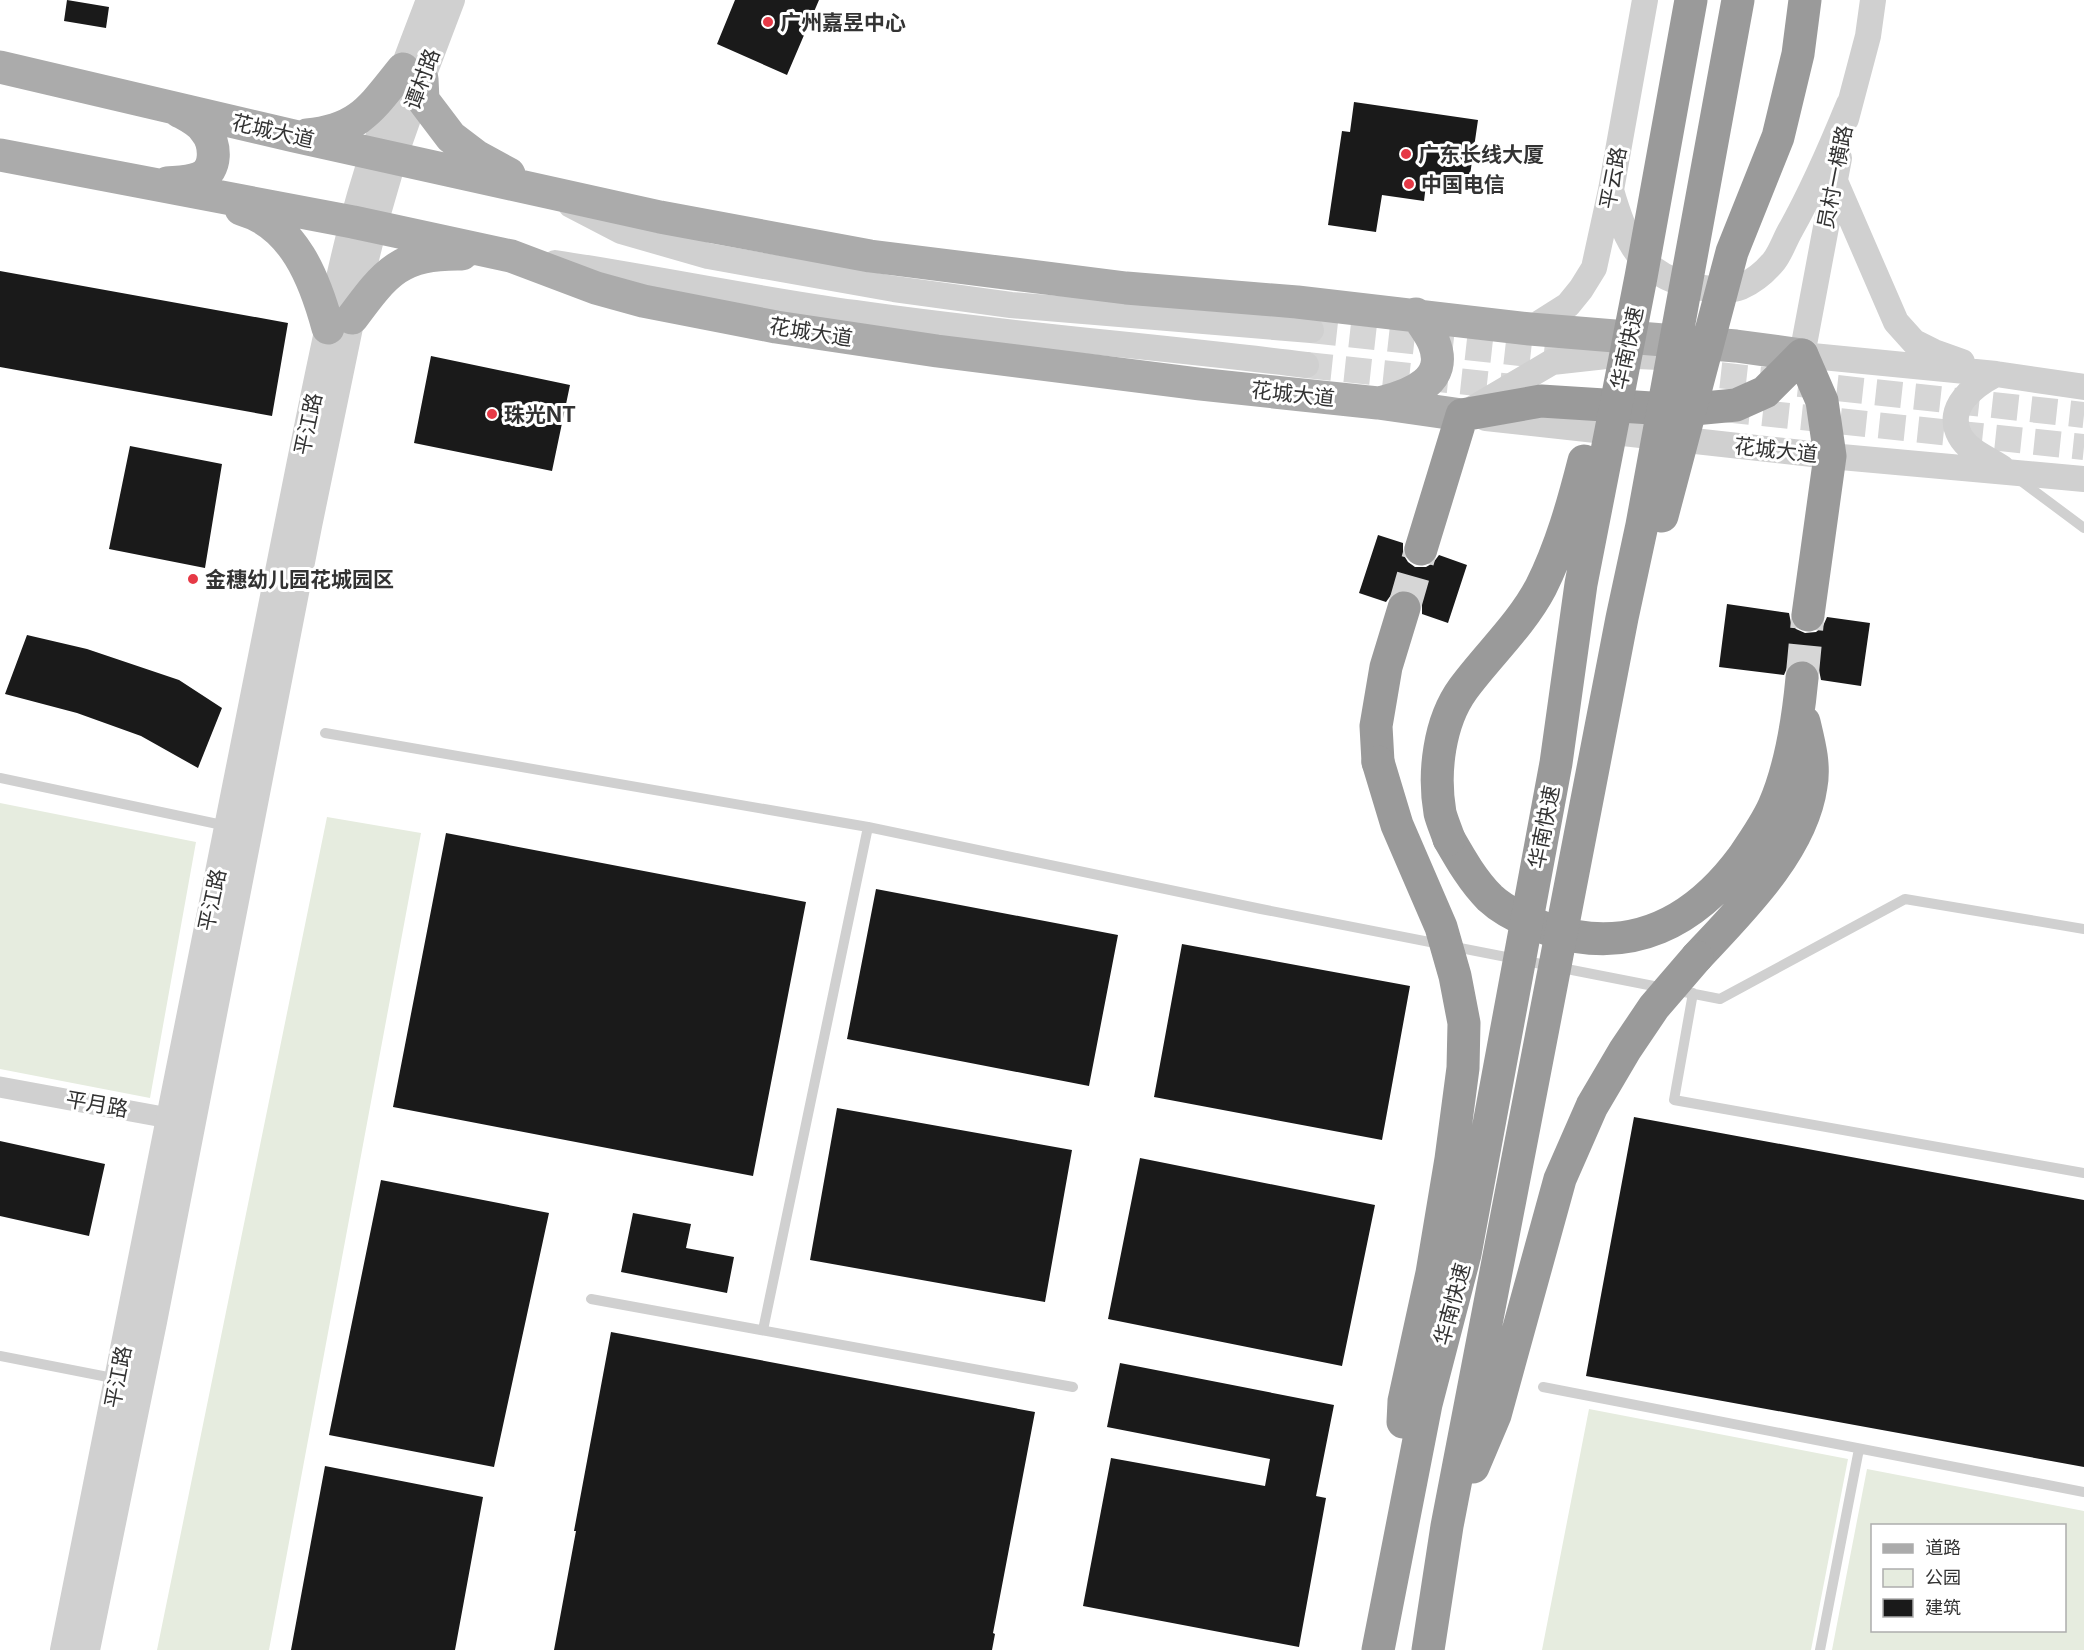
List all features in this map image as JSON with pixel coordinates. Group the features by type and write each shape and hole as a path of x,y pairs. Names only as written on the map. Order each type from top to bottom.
{"highway":[{"name":"华南快速","path":"1378,1650 1426,1404 1465,1254 1556,763 1581,584 1641,277 1691,0"},
{"name":"华南快速","path":"1428,1650 1447,1526 1642,525 1738,0"},
{"path":"1604,717 1674,476 1732,252 1778,137 1798,54 1805,0"},
{"path":"1447,1526 1495,1415 1560,1179 1592,1106 1654,1007 1747,904 1788,850 1802,818 1812,786 1811,752 1801,690 1788,766 1774,807 1729,876 1702,903 1672,922 1634,936 1605,939 1573,937 1538,926 1511,913 1491,899 1469,873 1449,839 1440,813 1438,783 1440,748 1447,721 1461,691 1521,617 1541,587 1569,521 1612,347 1641,277"},
{"path":"1421,549 1462,415 1541,401 1683,410 1736,405 1765,392 1802,355 1822,401 1830,456 1808,615"},
{"path":"1399,1538 1404,1401 1432,1273 1451,1159 1463,1068 1464,1023 1455,976 1441,927 1397,825 1378,762 1376,726 1386,667 1404,608"}],"main road":[{"name":"花城大道","path":"0,67 546,192 706,226 870,256 1126,288 1297,302 1530,328 1736,346 1802,355"},
{"path":"294,136 320,134 348,126 362,117 412,74 423,100 451,137 496,168 546,192"},
{"path":"156,184 201,178 209,171 213,158 213,145 207,131 199,123 176,109"},
{"name":"花城大道","path":"0,155 363,224 511,256 597,288 643,301 776,327 1017,361 1462,415"},
{"path":"156,184 254,213 274,228 292,245 307,267 319,295 340,323 390,272 404,264 434,255 511,256"},
{"path":"1378,403 1406,396 1420,388 1430,379 1436,368 1435,345 1416,314"}],"street":[{"name":"谭村路","path":"383,156 412,74 429,0"},
{"name":"谭村路","path":"412,74 453,0"},
{"name":"平云路","path":"1530,328 1568,305 1594,268 1611,190 1645,0"},
{"name":"员村一横路","path":"1802,355 1849,104 1868,36 1873,0"},
{"path":"1611,190 1626,236 1632,246 1657,272 1672,280 1693,286 1739,288 1759,277 1775,260 1815,186 1849,104"},
{"name":"平江路","path":"87,1650 182,1120 228,826 299,466 340,323 363,224 383,156"},
{"path":"1834,179 1896,322 1914,342 1934,352 1996,374"},
{"name":"花城大道","path":"546,192 621,231 708,256 746,263 894,289 1011,305 1311,330"},
{"name":"花城大道","path":"511,256 855,313 1306,365"},
{"name":"平江路","path":"63,1650 118,1379 182,1120 309,526 340,323"},
{"path":"1462,415 1552,362 1616,355 1648,355 1765,364 1802,355"},
{"name":"花城大道","path":"1802,355 1996,374 2084,387"},
{"path":"1996,374 1973,387 1963,399 1956,424 1960,436 1971,449 2007,471"},
{"name":"花城大道","path":"1462,415 1830,456 2084,479"},
{"name":"平月路","path":"0,1087 182,1120"}],"lane":[{"path":"2007,471 2084,528"},
{"path":"326,733 868,827 1273,911 1720,999 1905,899 2084,929"},
{"path":"0,778 228,826"},
{"path":"763,1330 868,827"},
{"path":"1693,993 1674,1100 2084,1173"},
{"path":"591,1299 1073,1387"},
{"path":"0,1356 118,1379"},
{"path":"1544,1387 2084,1492"},
{"path":"1820,1650 1859,1449"}],"green space":[{"path":"0,803 196,842 150,1098 0,1069"},
{"path":"327,817 421,833 269,1650 157,1650"},
{"path":"1589,1409 1848,1459 1811,1650 1542,1650"},
{"path":"1867,1469 2084,1511 2084,1650 1832,1650"}],"building":[{"path":"67,0 109,7 106,28 64,21"},
{"name":"广州嘉昱中心","path":"735,0 819,0 787,75 717,44"},
{"name":"广东长线大厦","path":"1354,102 1478,120 1469,182 1427,176 1424,201 1382,195 1376,232 1328,225 1342,131 1350,132"},
{"path":"0,271 288,323 272,416 0,367"},
{"name":"珠光NT","path":"431,356 570,385 552,471 414,443"},
{"path":"130,446 222,464 205,568 109,549"},
{"path":"1378,535 1403,543 1403,554 1415,567 1426,567 1433,563 1439,555 1467,565 1448,623 1422,614 1422,603 1410,590 1399,590 1386,602 1359,593"},
{"path":"1727,604 1789,613 1791,623 1796,629 1805,633 1816,632 1823,626 1827,617 1870,623 1861,686 1821,680 1819,670 1813,663 1804,659 1794,661 1784,675 1719,667"},
{"path":"27,635 87,649 179,680 222,708 198,768 141,736 77,713 5,694"},
{"path":"446,833 806,902 753,1176 393,1107"},
{"path":"876,889 1118,935 1089,1086 847,1039"},
{"path":"1182,944 1410,986 1382,1140 1154,1097"},
{"path":"837,1108 1072,1150 1045,1302 810,1260"},
{"path":"1634,1117 2084,1200 2084,1467 1586,1376"},
{"path":"0,1141 105,1164 89,1236 0,1216"},
{"path":"1140,1158 1375,1205 1342,1366 1108,1319"},
{"path":"381,1180 549,1213 494,1467 329,1435"},
{"path":"633,1213 691,1224 686,1248 734,1257 727,1293 621,1272"},
{"path":"611,1332 1035,1412 993,1633 995,1634 992,1650 554,1650"},
{"path":"1120,1363 1334,1405 1316,1496 1326,1498 1299,1647 1083,1606 1111,1458 1265,1486 1270,1459 1107,1427"},
{"path":"325,1466 483,1497 455,1650 291,1650"}],"tunnel":[{"path":"1311,330 1574,359"},
{"path":"1306,365 1523,388"},
{"path":"1682,371 2084,415"},
{"path":"1724,409 2084,447"},
{"path":"1404,608 1421,549"},
{"path":"1802,678 1808,615"}],"place":[{"name":"广州嘉昱中心","path":"768,22"},
{"name":"广东长线大厦","path":"1406,154"},
{"name":"中国电信","path":"1409,184"},
{"name":"珠光NT","path":"492,414"},
{"name":"金穗幼儿园花城园区","path":"193,579"}]}
